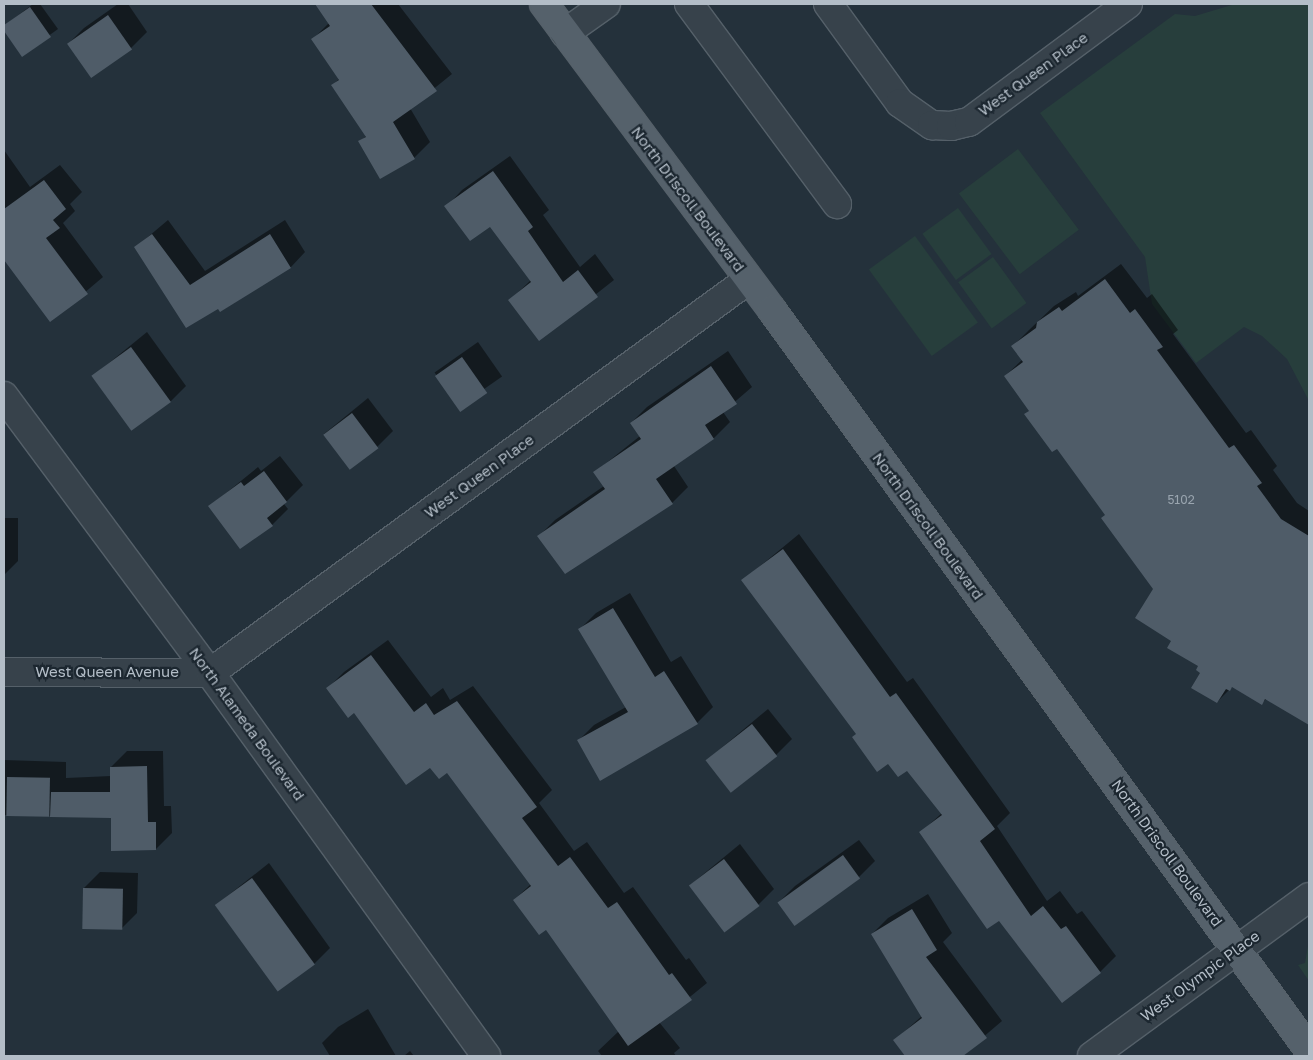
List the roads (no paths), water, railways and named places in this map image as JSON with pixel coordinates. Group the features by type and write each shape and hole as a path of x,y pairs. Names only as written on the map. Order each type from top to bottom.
{"main road":[{"name":"North Driscoll Boulevard","path":"544,4 748,280 1309,1050"}],"street":[{"path":"566,33 606,4"},
{"path":"689,4 837,204"},
{"name":"West Queen Place","path":"828,4 900,103 932,125 951,126 969,122 1128,4"},
{"name":"West Queen Place","path":"210,672 748,280"},
{"name":"North Alameda Boulevard","path":"4,396 210,672 486,1056"},
{"name":"West Queen Avenue","path":"4,672 210,672"},
{"name":"West Olympic Place","path":"1092,1056 1309,897"}]}
